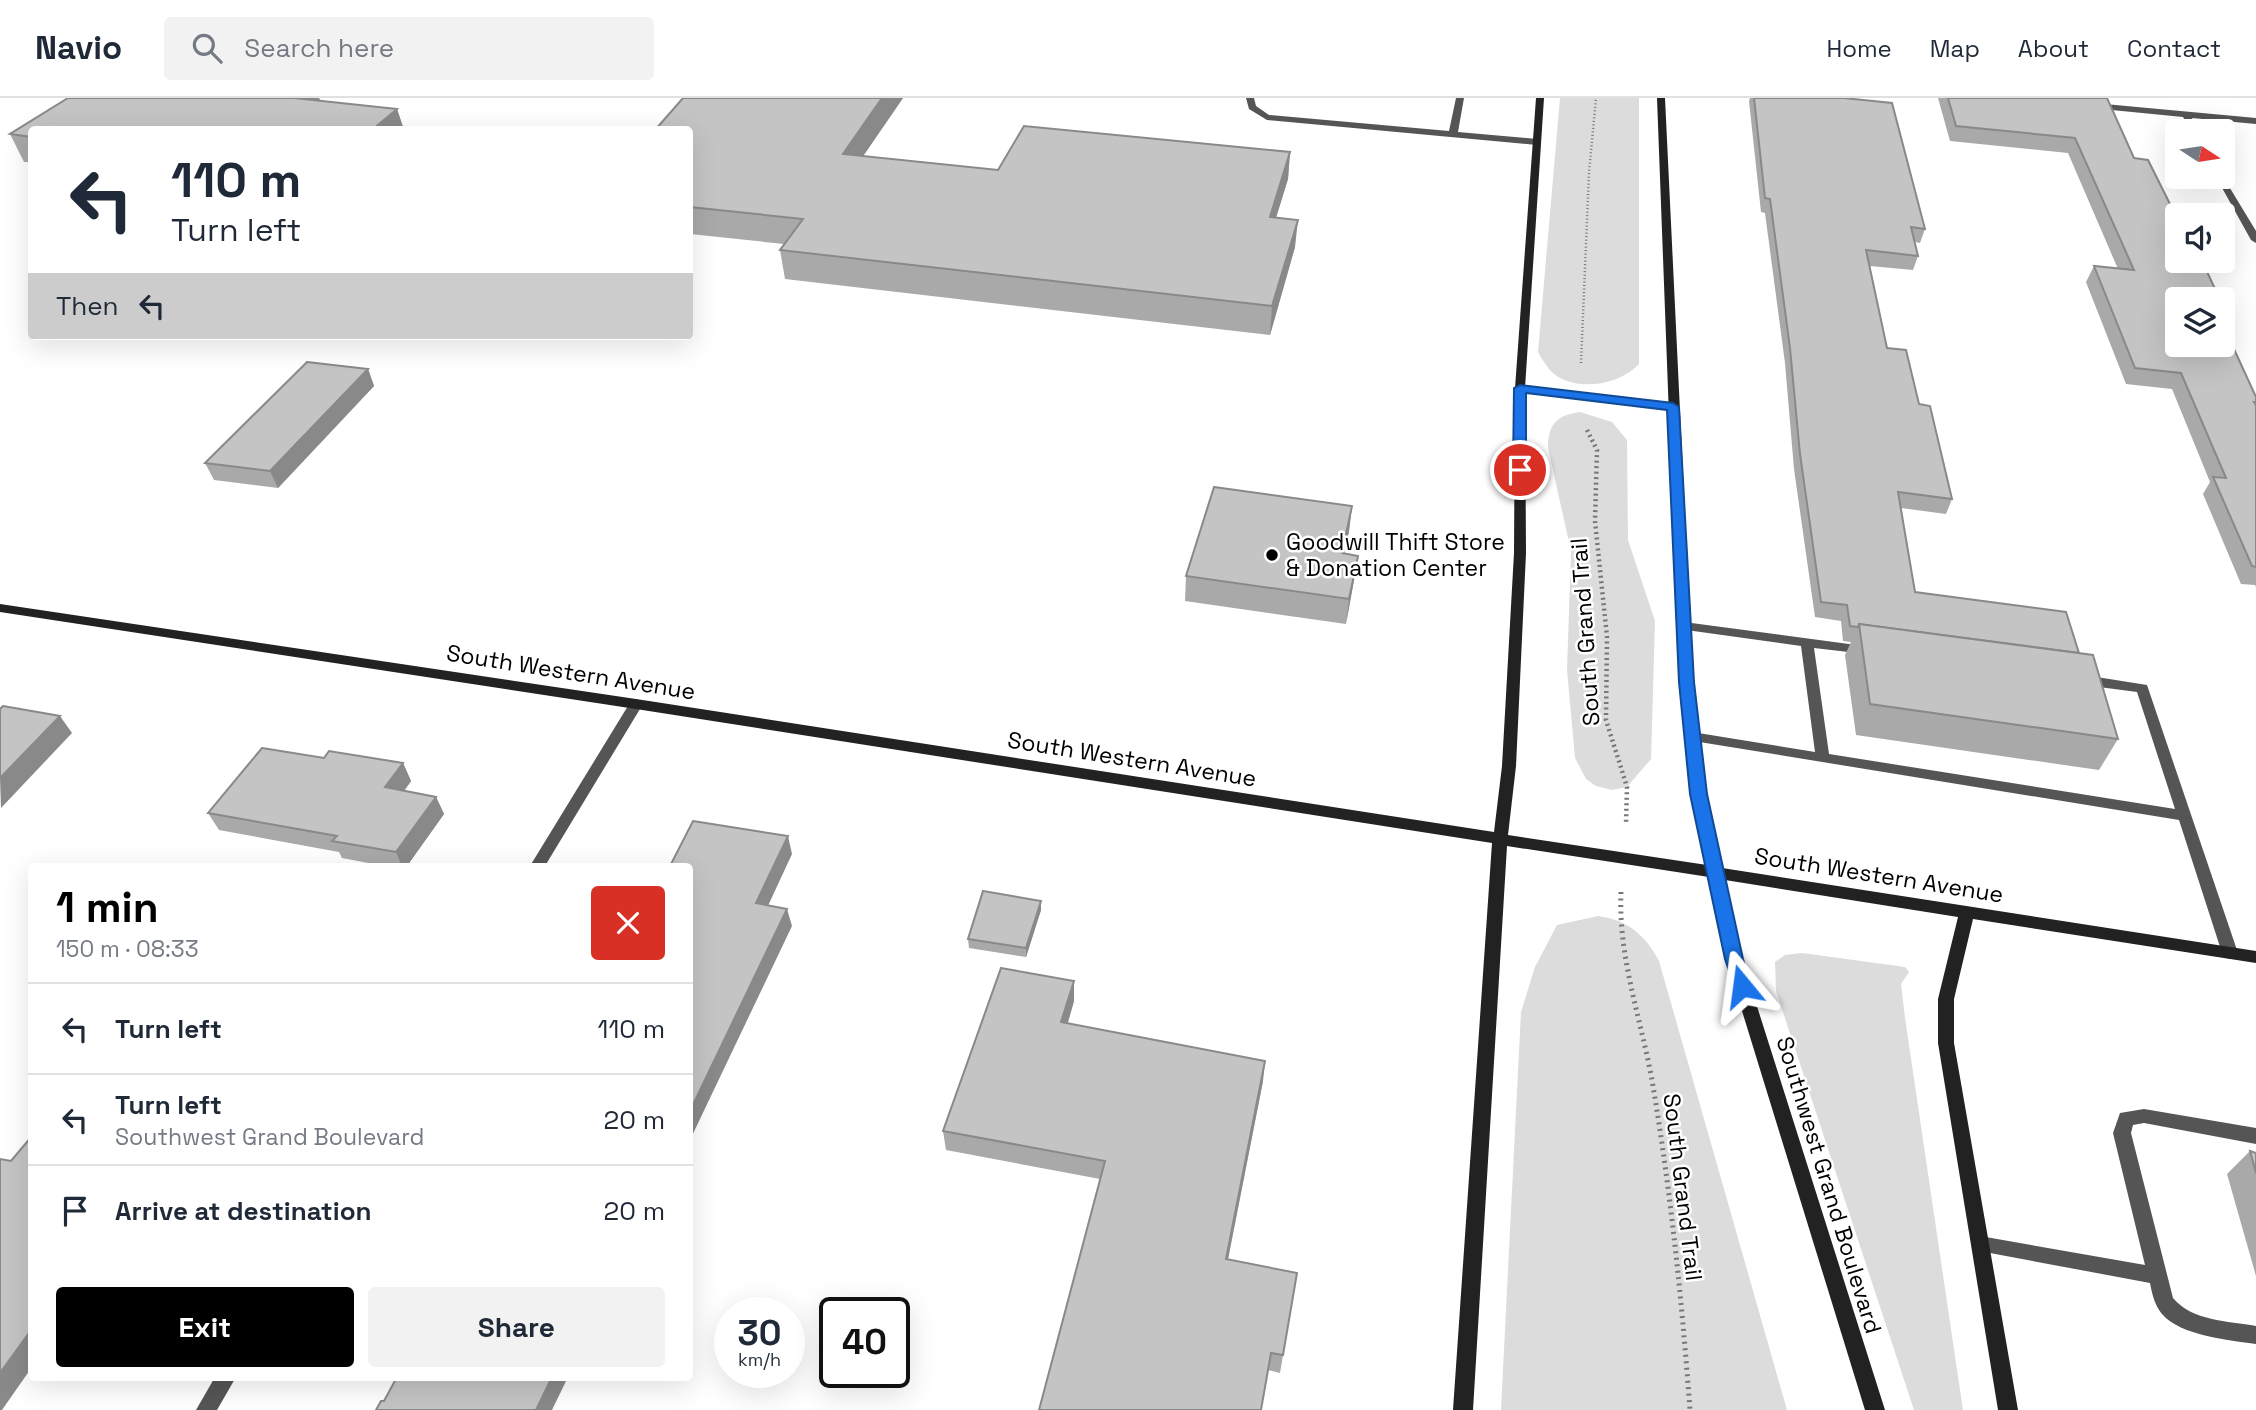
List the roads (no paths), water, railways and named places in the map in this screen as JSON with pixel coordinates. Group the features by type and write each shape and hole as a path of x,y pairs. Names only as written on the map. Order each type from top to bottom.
{"street":[{"path":"1250,98 1252,107 1267,117 1537,142"},
{"path":"1453,134 1460,98"},
{"path":"1463,1410 1500,840 1509,766 1520,552 1520,388 1540,98"},
{"name":"Southwest Grand Boulevard","path":"1661,98 1684,625 1699,794 1734,959 1875,1410"},
{"path":"2081,105 2256,121"},
{"path":"2186,115 2188,119"},
{"path":"2228,189 2256,240"},
{"path":"1520,388 1673,407"},
{"name":"South Western Avenue","path":"0,608 636,704 2256,957"},
{"path":"1684,625 1874,651"},
{"path":"1807,642 1822,758"},
{"path":"2075,679 2142,688 2230,953"},
{"path":"539,863 636,704"},
{"path":"1692,737 2185,816"},
{"path":"1967,911 1944,1013 1946,1043 2008,1410"},
{"path":"2256,1136 2144,1116 2126,1118 2122,1133 2157,1276 2168,1307 2184,1318 2207,1326 2256,1335"},
{"path":"1980,1244 2157,1276"},
{"path":"206,1410 224,1381"}],"place":[{"name":"Goodwill Thift Store & Donation Center","path":"1272,555"}]}
